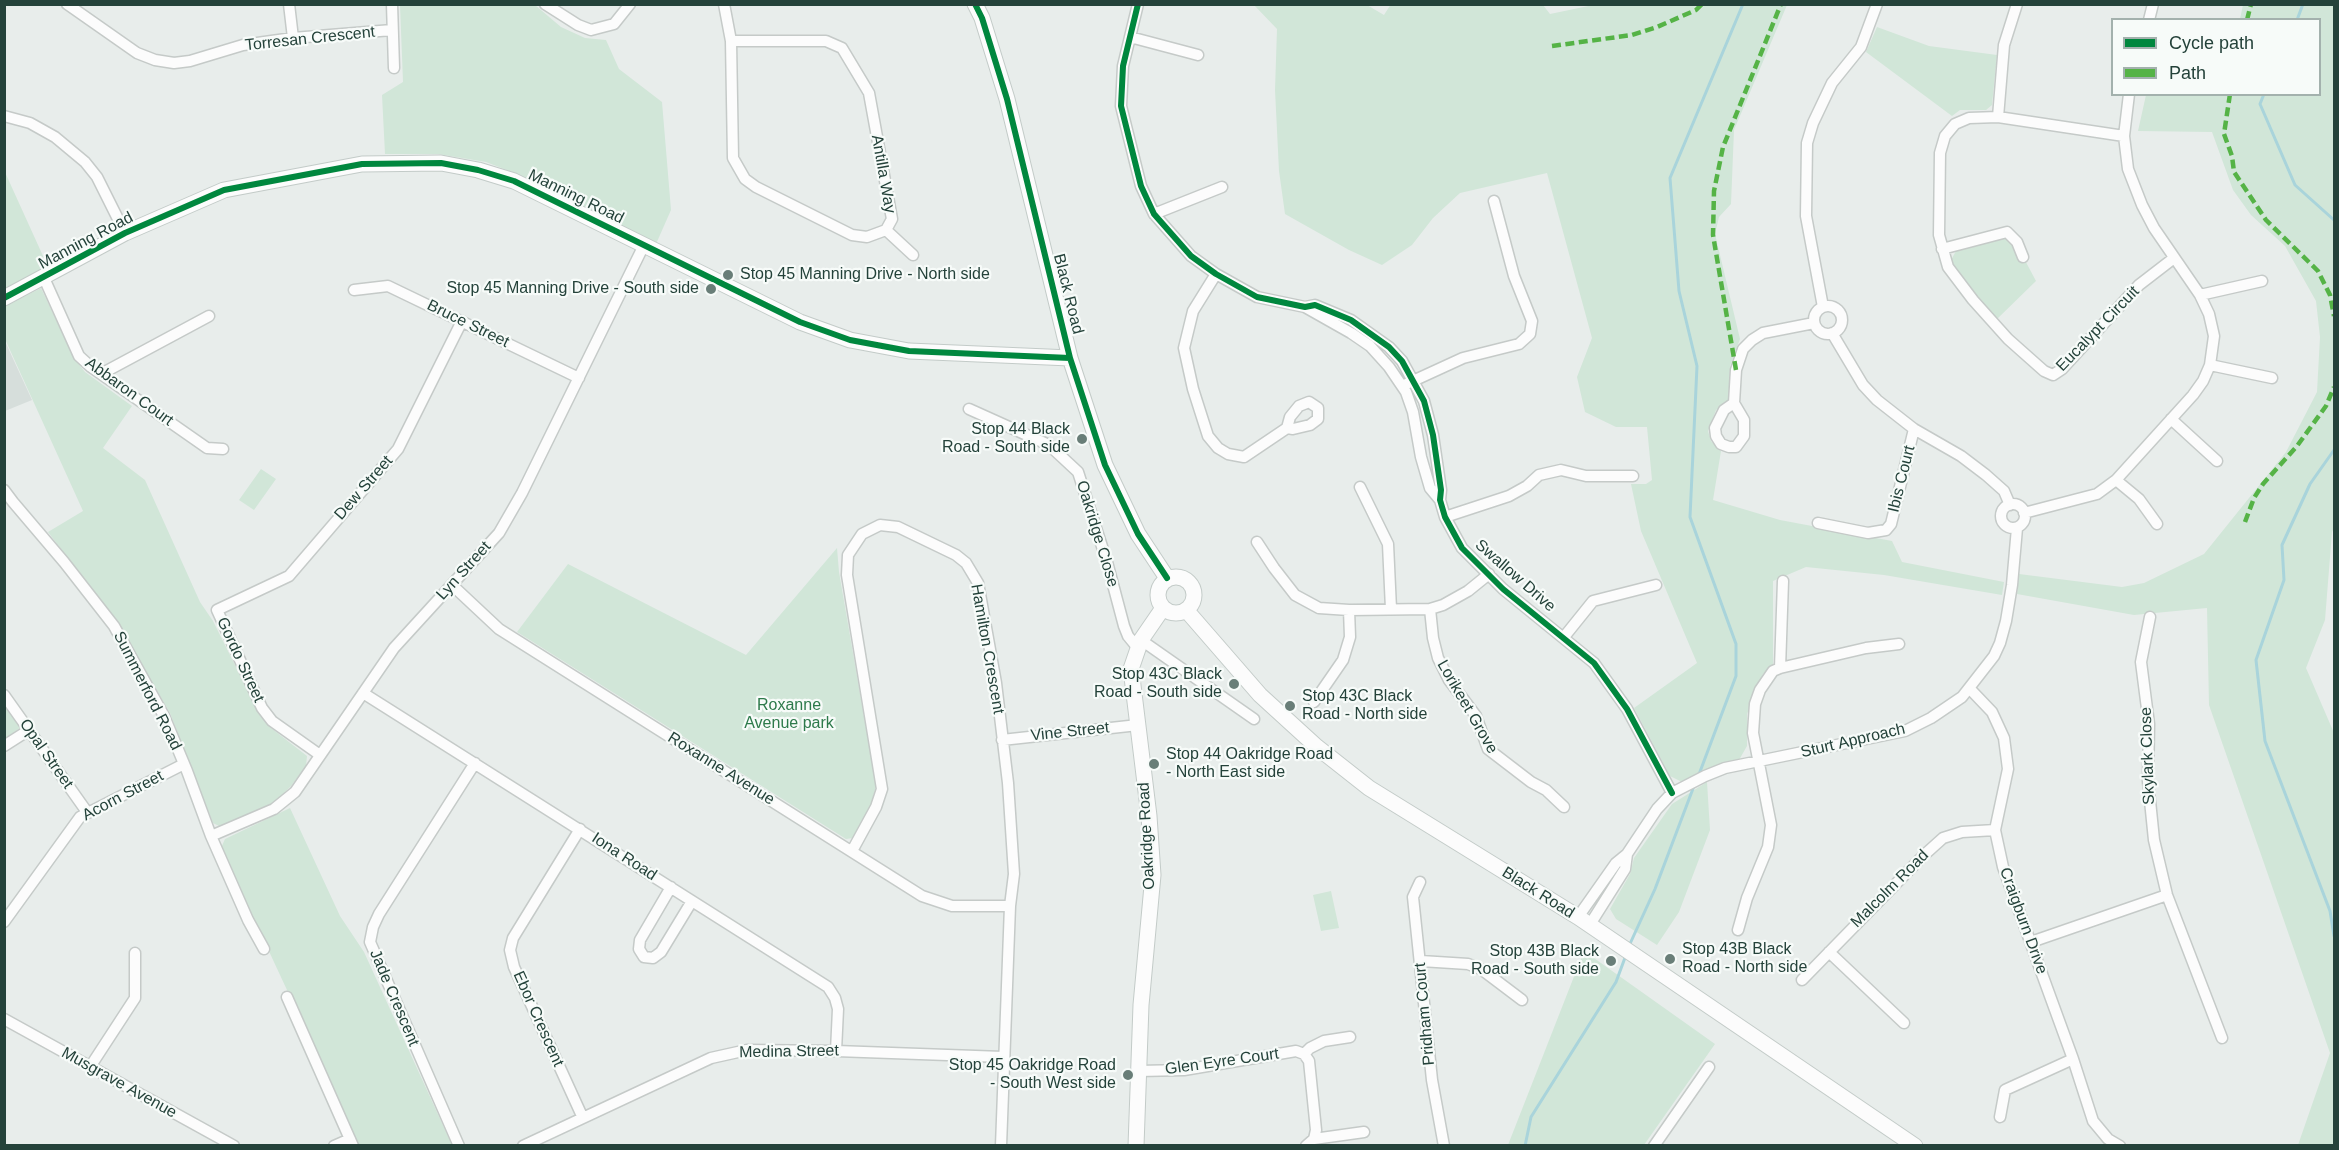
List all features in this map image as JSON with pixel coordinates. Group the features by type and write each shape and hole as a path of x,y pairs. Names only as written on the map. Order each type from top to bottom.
{"street":[{"name":"Torresan Crescent","path":"67,4 137,53 155,60 174,63 190,61 243,45 293,38 392,30"},
{"path":"289,4 293,38"},
{"path":"392,4 394,68"},
{"path":"545,4 578,25 591,30 614,24 630,4"},
{"name":"Antilla Way","path":"724,4 731,41 733,158 745,179 756,187 852,235 867,237 886,230 892,219 869,93 842,48 826,41 731,41"},
{"name":"Black Road","path":"975,4 982,18 1007,99 1070,358 1105,465 1138,534 1167,578"},
{"name":"Swallow Drive","path":"1138,4 1123,66 1121,106 1141,186 1154,214 1191,256 1216,274 1257,297 1305,307 1370,346 1402,386 1413,411 1421,457 1430,488 1440,500"},
{"path":"1823,307 1806,216 1807,143 1813,123 1832,83 1861,47 1877,4"},
{"path":"1998,117 2004,45 2017,4"},
{"path":"1130,37 1198,55"},
{"path":"2024,513 2097,494 2116,480 2203,381 2210,365 2214,336 2210,314 2142,205 2128,169 2124,136 2129,96"},
{"path":"4,116 30,123 55,137 85,162 97,177 125,233"},
{"name":"Eucalypt Circuit","path":"2124,136 2072,130 1998,117 1969,118 1956,123 1945,136 1940,153 1940,235 1948,267 1973,300 2008,339 2044,371 2053,375 2062,369 2139,285 2174,258"},
{"name":"Manning Road","path":"4,298 125,233 224,190 362,164 441,163 478,170 514,181 800,322 850,340 909,351 1070,358"},
{"path":"1154,214 1222,187"},
{"path":"1402,386 1463,358 1519,344 1530,334 1532,321 1514,276 1494,201"},
{"path":"886,230 913,255"},
{"path":"1942,249 2007,232 2017,242 2023,257"},
{"name":"Lyn Street","path":"211,836 274,809 295,792 394,648 500,532 522,493 644,245"},
{"path":"1216,274 1193,311 1184,348 1193,389 1208,436 1218,448 1228,454 1244,457 1287,428"},
{"name":"Abbaron Court","path":"44,278 79,356 207,448 223,449"},
{"path":"2200,295 2262,281"},
{"name":"Bruce Street","path":"354,290 388,286 579,378"},
{"name":"Swallow Drive","path":"1305,307 1315,305 1361,326 1389,347 1402,361 1424,401 1433,435 1441,490 1440,500 1445,517 1462,548 1503,589 1594,663 1627,709 1672,793"},
{"path":"1823,307 1815,315 1814,323 1819,331 1832,333"},
{"path":"1823,307 1836,309 1841,315 1841,324 1832,333"},
{"path":"101,374 209,316"},
{"name":"Dew Street","path":"217,610 289,576 398,449 462,321"},
{"path":"1734,403 1736,370 1747,344 1763,333 1814,323"},
{"path":"1832,333 1863,385 1877,400 1914,429 1960,456 1986,475 2004,491 2010,505"},
{"path":"2210,365 2272,378"},
{"name":"Oakridge Close","path":"969,409 1049,445 1078,472 1107,562 1124,626 1128,636 1139,643"},
{"path":"2171,419 2217,460"},
{"name":"Ibis Court","path":"1818,523 1868,533 1886,530 1891,524 1914,429"},
{"path":"1445,517 1509,496 1539,476 1561,470 1586,476 1633,476"},
{"path":"2116,480 2139,500 2157,524"},
{"path":"1360,487 1388,544 1391,609"},
{"name":"Summerford Road","path":"4,490 114,626 164,716 211,836 248,920 264,949"},
{"path":"2010,505 2020,507 2024,513 2024,520 2017,528 2006,526 2001,520 2003,509 2010,505"},
{"name":"Hamilton Crescent","path":"852,850 876,807 882,789 847,575 848,555 862,534 880,525 898,527 956,555 966,563 978,583 996,683 1014,874 1010,906 1001,1146"},
{"name":"Sturt Approach","path":"1583,922 1616,862 1627,854 1672,793 1725,768 1905,731 1931,718 1970,689 1994,656 2000,643 2010,594 2017,528"},
{"path":"1257,542 1295,595 1319,608 1430,609 1443,605 1468,591 1489,574"},
{"path":"1177,576 1188,580 1194,589 1195,600 1187,610 1180,614 1171,613 1163,608 1158,601 1159,588 1167,578 1177,576"},
{"path":"1780,668 1783,581"},
{"name":"Roxanne Avenue","path":"452,585 499,629 922,896 951,906 1010,906"},
{"path":"1564,637 1593,601 1656,585"},
{"name":"Oakridge Road","path":"1136,1146 1141,1005 1153,875 1131,669 1139,643 1163,608"},
{"name":"Lorikeet Grove","path":"1430,609 1438,658 1449,680 1476,716 1488,749 1531,782 1546,790 1564,807"},
{"name":"Gordo Street","path":"217,610 262,708 272,721 320,755"},
{"name":"Black Road","path":"1187,610 1260,695 1317,747 1369,788 1629,952 1915,1146"},
{"path":"1314,702 1343,660 1350,637 1349,610"},
{"name":"Skylark Close","path":"2150,617 2141,662 2149,724 2148,781 2154,840 2167,895 2222,1038"},
{"path":"1139,643 1254,719"},
{"path":"1738,930 1747,898 1768,847 1771,825 1753,733 1755,704 1760,690 1768,678 1780,668 1866,648 1899,644"},
{"name":"Craigburn Drive","path":"1970,689 1992,712 2004,738 2008,769 1995,830 2003,867 2073,1059 2093,1121 2108,1139 2120,1146"},
{"name":"Iona Road","path":"363,693 828,987 835,998 838,1010 836,1051"},
{"name":"Opal Street","path":"4,695 87,812"},
{"name":"Vine Street","path":"1002,740 1138,725"},
{"path":"4,746 29,730"},
{"name":"Jade Crescent","path":"459,1146 370,942 379,914 475,763"},
{"name":"Acorn Street","path":"6,915 80,816 184,764"},
{"name":"Ebor Crescent","path":"580,829 513,938 510,950 514,967 582,1116"},
{"name":"Malcolm Road","path":"1802,980 1943,838 1962,832 1995,830"},
{"name":"Pridham Court","path":"1420,882 1413,897 1432,1080 1444,1146"},
{"path":"671,887 640,940 639,949 644,957 652,958 661,952 692,901"},
{"path":"2031,942 2167,895"},
{"path":"1829,952 1904,1023"},
{"path":"90,1067 135,998 135,953"},
{"path":"1420,961 1468,964 1481,969 1522,1000"},
{"path":"287,997 351,1142 334,1146"},
{"name":"Musgrave Avenue","path":"4,1019 234,1146"},
{"name":"Glen Eyre Court","path":"1139,1071 1184,1070 1296,1051 1304,1054 1324,1041 1350,1037"},
{"name":"Medina Street","path":"523,1146 582,1116 711,1058 747,1050 1003,1057"},
{"path":"1304,1054 1309,1061 1316,1130 1310,1142"},
{"path":"2001,1117 2005,1090 2073,1059"},
{"path":"1654,1146 1709,1067"},
{"path":"1310,1142 1364,1132"}],"shaded area":[{"path":"4,339 32,400 5,411 4,411"}],"green space":[{"path":"1391,4 1543,5 1550,14 1598,4 1787,5 1734,130 1731,204 1719,217 1715,234 1740,339 1730,366 1729,401 1716,410 1708,431 1711,441 1721,451 1713,500 1780,520 1892,541 1902,562 2004,582 2002,595 1884,575 1806,567 1773,581 1773,665 1763,674 1747,714 1747,746 1739,760 1703,770 1682,782 1670,776 1634,708 1697,663 1641,531 1631,484 1646,484 1652,480 1647,427 1616,427 1585,412 1577,377 1592,338 1547,173 1460,193 1433,218 1412,245 1382,265 1349,250 1285,214 1279,171 1275,90 1277,29 1254,5 1367,5 1384,15"},
{"path":"400,5 535,5 561,27 585,38 606,40 619,69 662,102 671,210 656,244 517,174 486,162 438,154 385,154 382,95 403,82"},
{"path":"2243,5 2334,5 2334,528 2325,620 2306,668 2334,733 2334,1145 2298,1145 2330,1053 2209,705 2207,608 2134,615 2017,594 2019,574 2122,587 2144,583 2204,554 2286,452 2317,392 2320,337 2316,301 2285,246 2251,215 2233,190 2212,132 2138,131 2146,96 2321,96 2321,18 2240,18"},
{"path":"1877,27 1929,46 1997,55 1992,105 1986,110 1960,110 1952,116 1866,52"},
{"path":"4,170 48,267 5,288 4,288"},
{"path":"2012,236 2036,281 1996,320 1954,271 1951,260 1956,251"},
{"path":"41,288 74,358 85,372 132,406 103,448 145,480 200,602 213,621 261,717 271,728 307,756 306,766 273,804 223,828 213,823 170,713 119,626 48,532 83,511 5,339 4,307"},
{"path":"261,469 276,479 254,510 239,500"},
{"name":"Roxanne Avenue park","path":"837,548 839,572 876,786 871,805 853,838 846,839 517,632 568,564 746,655"},
{"path":"4,704 21,727 5,739 4,739"},
{"path":"1707,782 1710,830 1679,912 1657,945 1616,919 1610,909 1630,874 1634,858 1672,804"},
{"path":"290,808 340,916 364,952 452,1145 359,1145 221,848 225,839"},
{"path":"1331,891 1339,928 1321,931 1313,895"},
{"path":"1584,951 1715,1044 1644,1145 1508,1145"}],"waterway":[{"path":"1698,777 1736,676 1736,644 1690,517 1697,366 1679,291 1670,178 1743,4"},
{"path":"2298,18 2303,4"},
{"path":"2263,96 2260,104 2295,185 2334,220"},
{"path":"2334,450 2310,484 2282,545 2284,580 2256,660 2265,741 2330,911 2334,936"},
{"path":"1629,946 1655,889 1694,786"},
{"path":"1525,1146 1531,1117 1616,982 1626,955"}],"marked path":[{"path":"1552,46 1632,35 1696,10 1702,4"},
{"path":"1736,370 1713,235 1714,191 1723,147 1781,4"},
{"path":"2248,18 2251,4"},
{"path":"2230,96 2224,134 2232,156 2234,172 2266,220 2318,271 2330,295 2334,316"},
{"path":"2245,522 2254,498 2263,484 2297,446 2326,406 2334,387"}],"cycle path":[{"path":"975,4 982,18 1007,99 1070,358 1105,465 1138,534 1167,578"},
{"path":"1138,4 1123,66 1121,106 1141,186 1154,214 1191,256 1216,274 1257,297 1305,307 1315,305 1351,320 1389,347 1402,361 1424,401 1433,435 1441,490 1440,500 1445,517 1462,548 1503,589 1594,663 1627,709 1672,793"},
{"path":"4,298 125,233 224,190 362,164 441,163 478,170 514,181 800,322 850,340 909,351 1070,358"}],"place":[{"name":"Stop 45 Manning Drive - North side","path":"728,275"},
{"name":"Stop 45 Manning Drive - South side","path":"711,289"},
{"name":"Stop 44 Black Road - South side","path":"1082,439"},
{"name":"Stop 43C Black Road - South side","path":"1234,684"},
{"name":"Stop 43C Black Road - North side","path":"1290,706"},
{"name":"Stop 44 Oakridge Road - North East side","path":"1154,764"},
{"name":"Stop 43B Black Road - North side","path":"1670,959"},
{"name":"Stop 43B Black Road - South side","path":"1611,961"},
{"name":"Stop 45 Oakridge Road - South West side","path":"1128,1075"}]}
